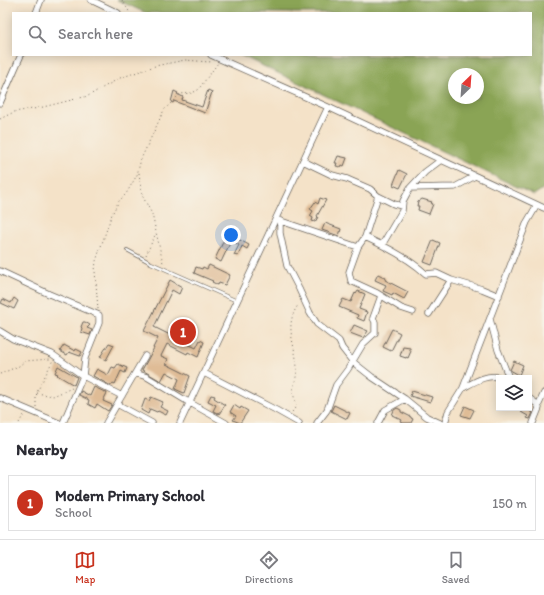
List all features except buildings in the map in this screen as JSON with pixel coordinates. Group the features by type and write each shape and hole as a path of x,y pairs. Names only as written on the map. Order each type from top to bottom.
{"street":[{"path":"36,12 41,0"},
{"path":"91,0 116,12"},
{"path":"0,103 21,56"},
{"path":"214,56 328,107 544,208"},
{"path":"180,423 278,220 303,160 328,107"},
{"path":"303,160 332,175 370,189 378,196 394,204 402,206"},
{"path":"382,245 402,211 402,206 410,188 425,172 441,160"},
{"path":"410,188 455,187 475,176"},
{"path":"378,196 365,237 358,247 349,272 351,281 401,308 413,312"},
{"path":"445,423 448,412 463,388 527,222 537,205"},
{"path":"278,220 358,247"},
{"path":"278,220 287,266 303,299 318,324 339,341 342,348 353,362 427,417 440,423"},
{"path":"365,237 408,260 426,274 436,273 451,280 482,289 499,296"},
{"path":"0,271 99,315 99,323 85,358 83,376 63,423"},
{"path":"429,314 451,280"},
{"path":"318,423 327,410 336,385 353,362 363,344 375,333 375,322 373,318 381,296"},
{"path":"490,318 499,354 508,375"},
{"path":"0,331 13,339 52,354 83,376 122,396"},
{"path":"106,423 145,356"},
{"path":"204,373 284,414 298,423"},
{"path":"134,375 138,374 147,377 226,423"},
{"path":"463,388 486,377 496,377"},
{"path":"533,423 539,410 538,406 544,392"},
{"path":"0,398 59,423"},
{"path":"378,423 386,410 404,399"},
{"path":"532,400 538,406"},
{"path":"117,404 152,423"}],"lane":[{"path":"127,250 238,301"}],"path":[{"path":"122,0 129,12"},
{"path":"0,119 14,112 39,108 88,96 120,78 155,66 185,60 209,62 221,59"},
{"path":"164,268 157,231 152,214 142,195 139,182 141,159 164,110 179,95 192,93 198,90 221,59"},
{"path":"99,315 95,271 97,255 112,214 119,201 130,188 139,171"},
{"path":"144,259 157,231"},
{"path":"284,414 292,412 295,409 296,404 293,392 297,370 290,321 303,299"},
{"path":"0,374 19,366 25,361 53,359 37,392 37,413 23,416 19,423"},
{"path":"37,392 53,396 73,388"}],"green space":[{"path":"117,0 544,0 544,188 534,195 242,56 532,56 532,12 144,12"}],"place":[{"name":"Modern Primary School","path":"183,332"}]}
